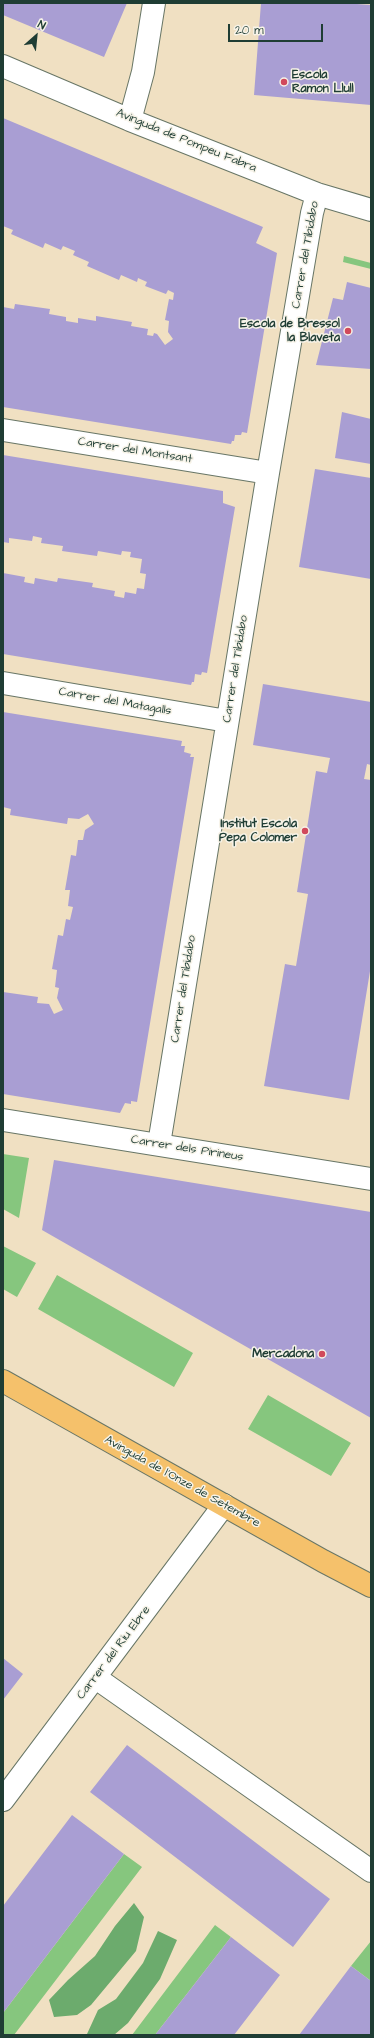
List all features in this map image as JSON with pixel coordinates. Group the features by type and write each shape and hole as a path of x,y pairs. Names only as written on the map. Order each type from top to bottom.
{"main road":[{"name":"Avinguda de l'Onze de Setembre","path":"3,1381 368,1586"}],"street":[{"path":"130,120 143,72 154,3"},
{"name":"Avinguda de Pompeu Fabra","path":"3,66 130,120 317,194 371,210"},
{"name":"Carrer del Tibidabo","path":"159,1144 268,473 311,220 317,194"},
{"name":"Carrer del Montsant","path":"3,430 268,473"},
{"name":"Carrer del Matagalls","path":"3,683 227,721"},
{"name":"Carrer dels Pirineus","path":"3,1120 371,1179"},
{"name":"Carrer del Riu Ebre","path":"3,1800 96,1678 224,1505"},
{"path":"96,1678 371,1871"}],"green space":[{"path":"344,256 371,263 371,269 343,262"},
{"path":"3,1154 29,1158 19,1218 3,1209"},
{"path":"3,1246 36,1263 17,1297 3,1289"},
{"path":"57,1275 193,1353 174,1387 38,1309"},
{"path":"268,1395 351,1443 331,1476 248,1429"},
{"path":"124,1854 142,1867 14,2035 3,2035 3,2013"},
{"path":"134,1903 144,1917 136,1951 91,2005 77,2015 54,2017 49,2000 68,1980 95,1956 115,1926"},
{"path":"215,1925 231,1937 155,2035 132,2035"},
{"path":"158,1931 177,1940 160,1979 128,2023 114,2035 87,2034 98,2010 116,1999 143,1963"},
{"path":"371,1941 371,1981 351,1966"}],"building":[{"path":"3,3 127,3 104,57 3,15"},
{"path":"261,3 343,3 371,5 371,105 254,95"},
{"path":"3,118 263,227 256,243 277,253 247,433 242,432 241,435 235,435 234,441 232,441 231,444 3,407 3,307 14,309 15,304 50,309 49,314 66,317 66,321 78,323 78,318 96,321 96,316 132,322 131,326 148,329 147,335 153,336 154,333 157,334 165,345 173,339 168,332 169,321 165,320 169,299 173,300 174,293 168,290 166,294 145,286 147,282 138,278 137,282 121,275 119,280 87,266 89,262 73,255 75,251 63,246 61,250 45,243 43,248 11,234 13,230 3,226"},
{"path":"347,282 371,288 371,369 316,365 333,298 343,300"},
{"path":"342,412 371,419 371,464 335,458"},
{"path":"3,455 223,491 223,503 235,507 207,673 202,672 201,675 195,674 194,682 192,682 191,685 3,654 3,573 25,577 24,582 34,584 35,578 57,582 58,578 93,583 92,587 115,591 114,596 124,598 125,592 136,594 137,588 144,589 146,574 140,573 142,559 130,557 131,552 122,551 121,555 98,551 97,556 62,551 63,546 41,543 42,538 33,536 32,541 9,538 9,543 3,542"},
{"path":"315,469 371,478 371,579 299,567"},
{"name":"Institut Escola Pepa Colomer","path":"263,684 371,702 371,765 367,764 364,779 371,780 371,965 349,1100 264,1086 285,964 296,966 308,894 297,892 316,771 327,773 330,758 253,745"},
{"path":"3,712 182,741 181,746 185,746 184,752 191,754 190,757 194,757 137,1102 131,1101 131,1104 125,1103 120,1113 3,1094 3,992 38,997 37,1003 49,1004 54,1014 63,1010 57,998 59,988 55,987 57,970 52,969 58,935 63,936 66,919 70,920 73,907 68,906 70,890 65,890 71,855 76,856 78,840 83,840 85,830 94,824 88,814 79,819 68,818 67,824 10,815 11,809 3,807"},
{"path":"54,1160 371,1212 371,1418 42,1230"},
{"path":"3,1658 23,1674 3,1700"},
{"path":"127,1745 330,1899 293,1947 90,1792"},
{"path":"72,1815 124,1854 3,2013 3,1906"},
{"path":"231,1937 280,1975 234,2035 155,2035"},
{"path":"351,1966 371,1981 371,2035 299,2035"}],"place":[{"name":"Escola Ramon Llull","path":"284,82"},
{"name":"Escola de Bressol la Blaveta","path":"348,331"},
{"name":"Institut Escola Pepa Colomer","path":"305,831"},
{"name":"Mercadona","path":"322,1354"}]}
